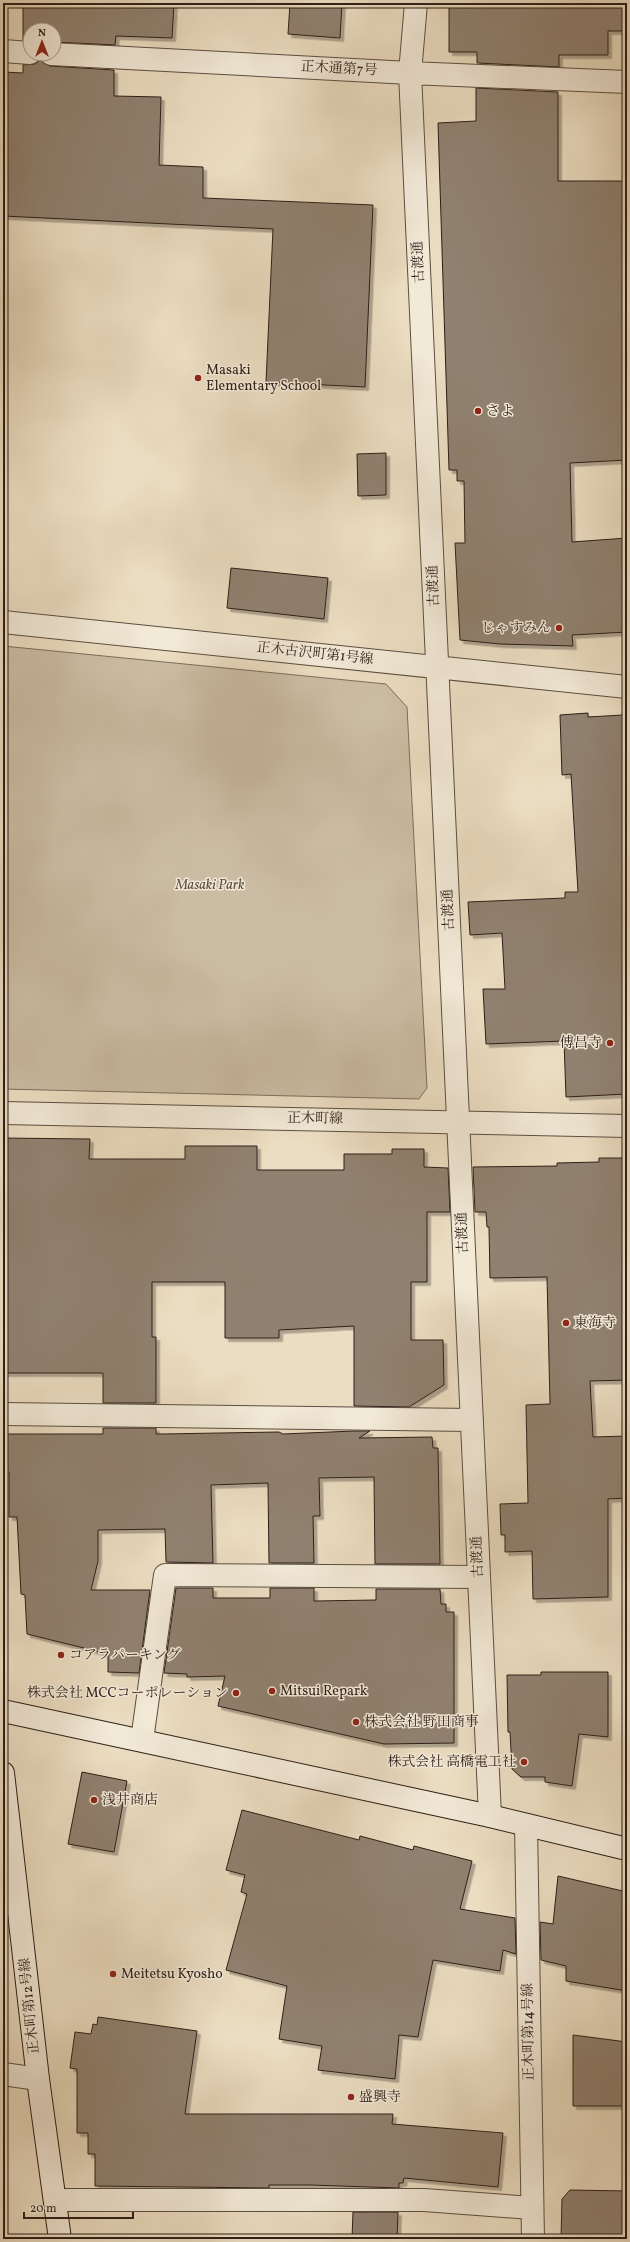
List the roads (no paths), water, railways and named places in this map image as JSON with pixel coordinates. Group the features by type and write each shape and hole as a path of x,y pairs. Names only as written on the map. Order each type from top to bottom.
{"street":[{"name":"古渡通","path":"416,3 410,73 490,1816"},
{"path":"3,52 22,53"},
{"name":"正木通第7号","path":"62,55 410,73 627,82"},
{"name":"正木古沢町第1号線","path":"3,622 627,687"},
{"name":"正木町線","path":"3,1113 458,1121 627,1126"},
{"path":"3,1414 472,1420"},
{"path":"142,1740 165,1575 479,1577"},
{"path":"3,1711 490,1816 526,1826 627,1849"},
{"name":"正木町第12号線","path":"3,1773 38,2079 60,2239"},
{"name":"正木町第14号線","path":"526,1826 533,2239"},
{"path":"3,2074 38,2079"},
{"path":"55,2200 424,2200 532,2208"}],"place":[{"name":"Masaki Elementary School","path":"198,378"},
{"name":"さよ","path":"478,411"},
{"name":"じゃすみん","path":"559,628"},
{"name":"傅昌寺","path":"610,1043"},
{"name":"東海寺","path":"566,1323"},
{"name":"コアラパーキング","path":"61,1655"},
{"name":"Mitsui Repark","path":"272,1691"},
{"name":"株式会社 MCCコーポレーション","path":"236,1693"},
{"name":"株式会社 野田商事","path":"356,1722"},
{"name":"株式会社 高橋電工社","path":"524,1762"},
{"name":"浅井商店","path":"94,1800"},
{"name":"Meitetsu Kyosho","path":"113,1974"},
{"name":"盛興寺","path":"351,2097"}],"park label":[{"name":"Masaki Park","path":"210,885"}]}
